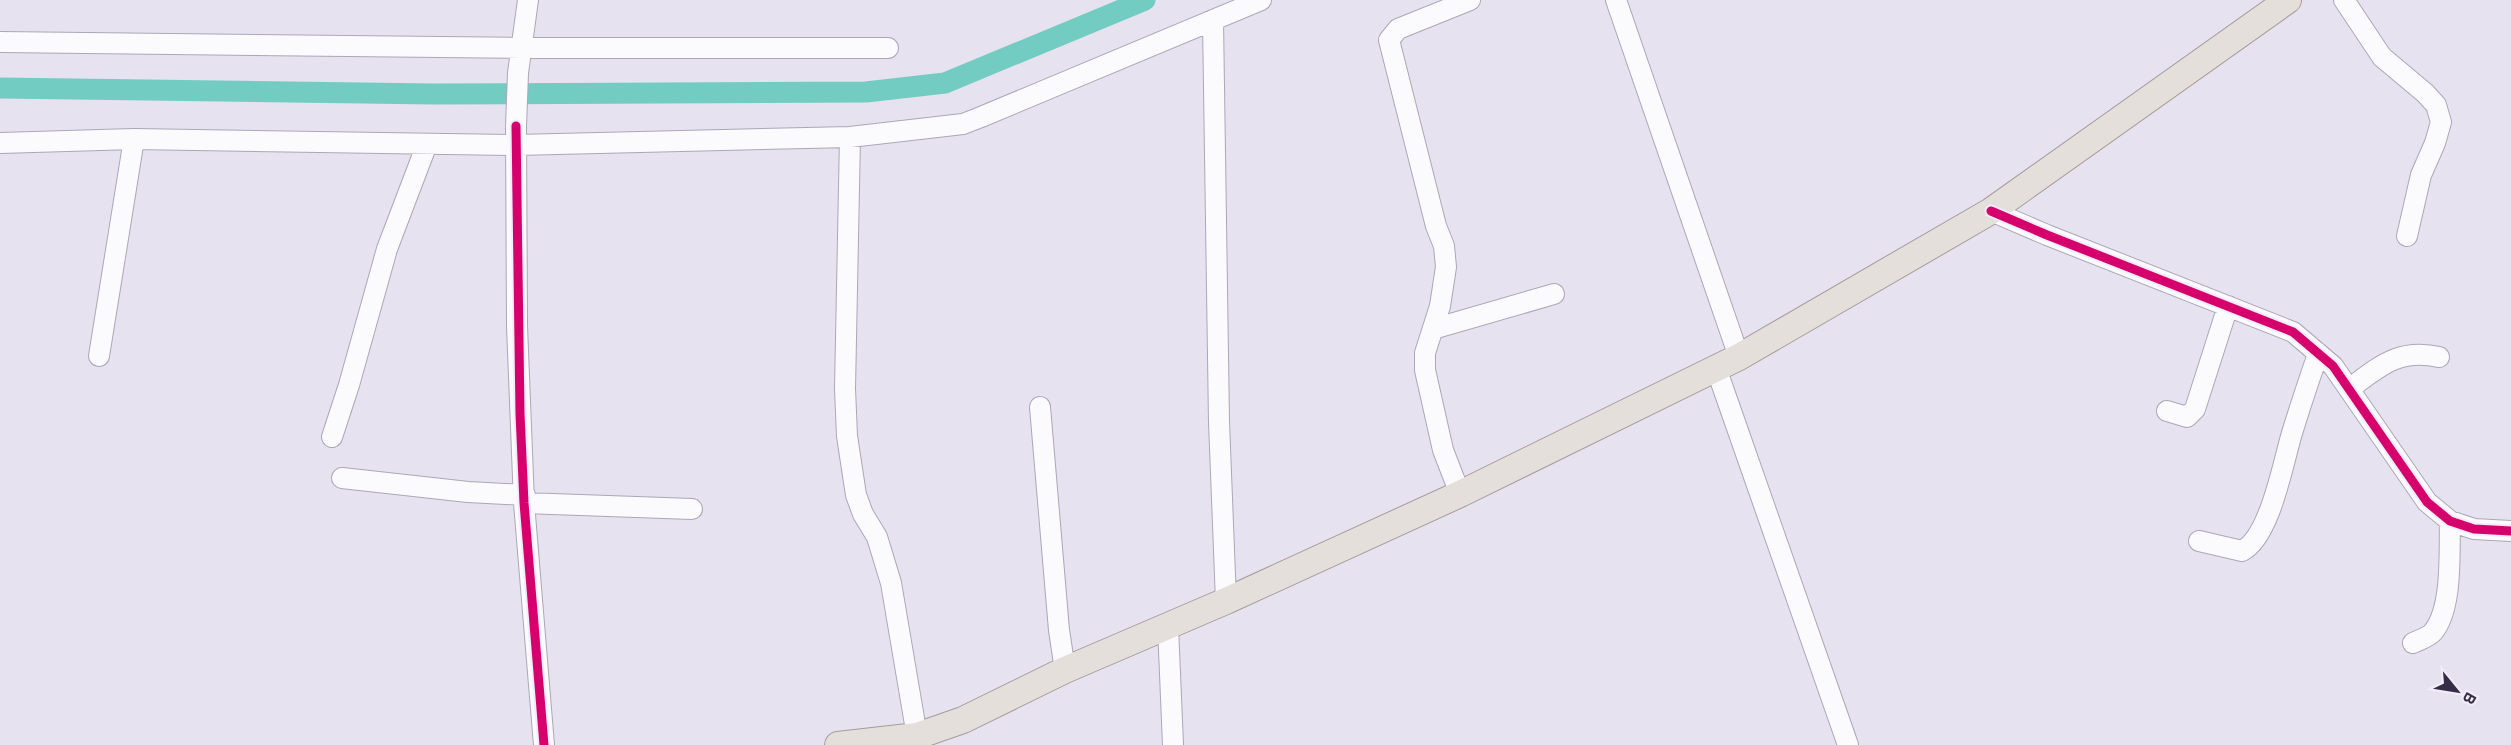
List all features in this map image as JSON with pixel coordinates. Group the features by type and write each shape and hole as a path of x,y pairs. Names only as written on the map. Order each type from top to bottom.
{"main road":[{"path":"838,745 917,736 963,720 1065,670 1226,601 1460,494 1739,357 1991,210 2288,0"}],"street":[{"path":"528,0 518,73 517,326 524,499 544,745"},
{"path":"0,142 134,139 427,144 516,135 850,137 963,124 1261,0"},
{"path":"1460,494 1443,450 1425,370 1425,353 1444,289 1446,267 1444,246 1436,226 1389,40 1398,28 1470,0"},
{"path":"1616,0 1739,357"},
{"path":"2344,0 2382,57 2436,105 2441,122 2435,143 2421,175 2408,236"},
{"path":"1213,20 1219,422 1226,601"},
{"path":"0,42 522,48 888,48"},
{"path":"850,137 845,389 847,436 856,495 863,514 877,537 891,583 917,736"},
{"path":"99,356 134,139"},
{"path":"332,436 349,385 387,249 427,144"},
{"path":"1991,210 2058,240 2293,332 2334,366 2427,502 2450,521 2474,529 2511,531"},
{"path":"1433,329 1554,294"},
{"path":"2167,411 2187,417 2195,409 2228,306"},
{"path":"2349,389 2380,367 2404,355 2420,352 2439,357"},
{"path":"2199,541 2242,551 2254,542 2280,480 2291,434 2318,354"},
{"path":"1716,368 1848,745"},
{"path":"1040,407 1059,630 1065,670"},
{"path":"342,478 524,499 692,509"},
{"path":"2413,643 2432,634 2442,617 2448,584 2450,521"},
{"path":"1168,626 1173,745"}],"waterway":[{"path":"0,88 434,94 866,92 945,83 1145,0"}],"cycle path":[{"path":"516,126 520,414 524,503 544,745"},
{"path":"1991,211 2293,332 2333,366 2427,502 2450,521 2474,529 2511,531"}]}
